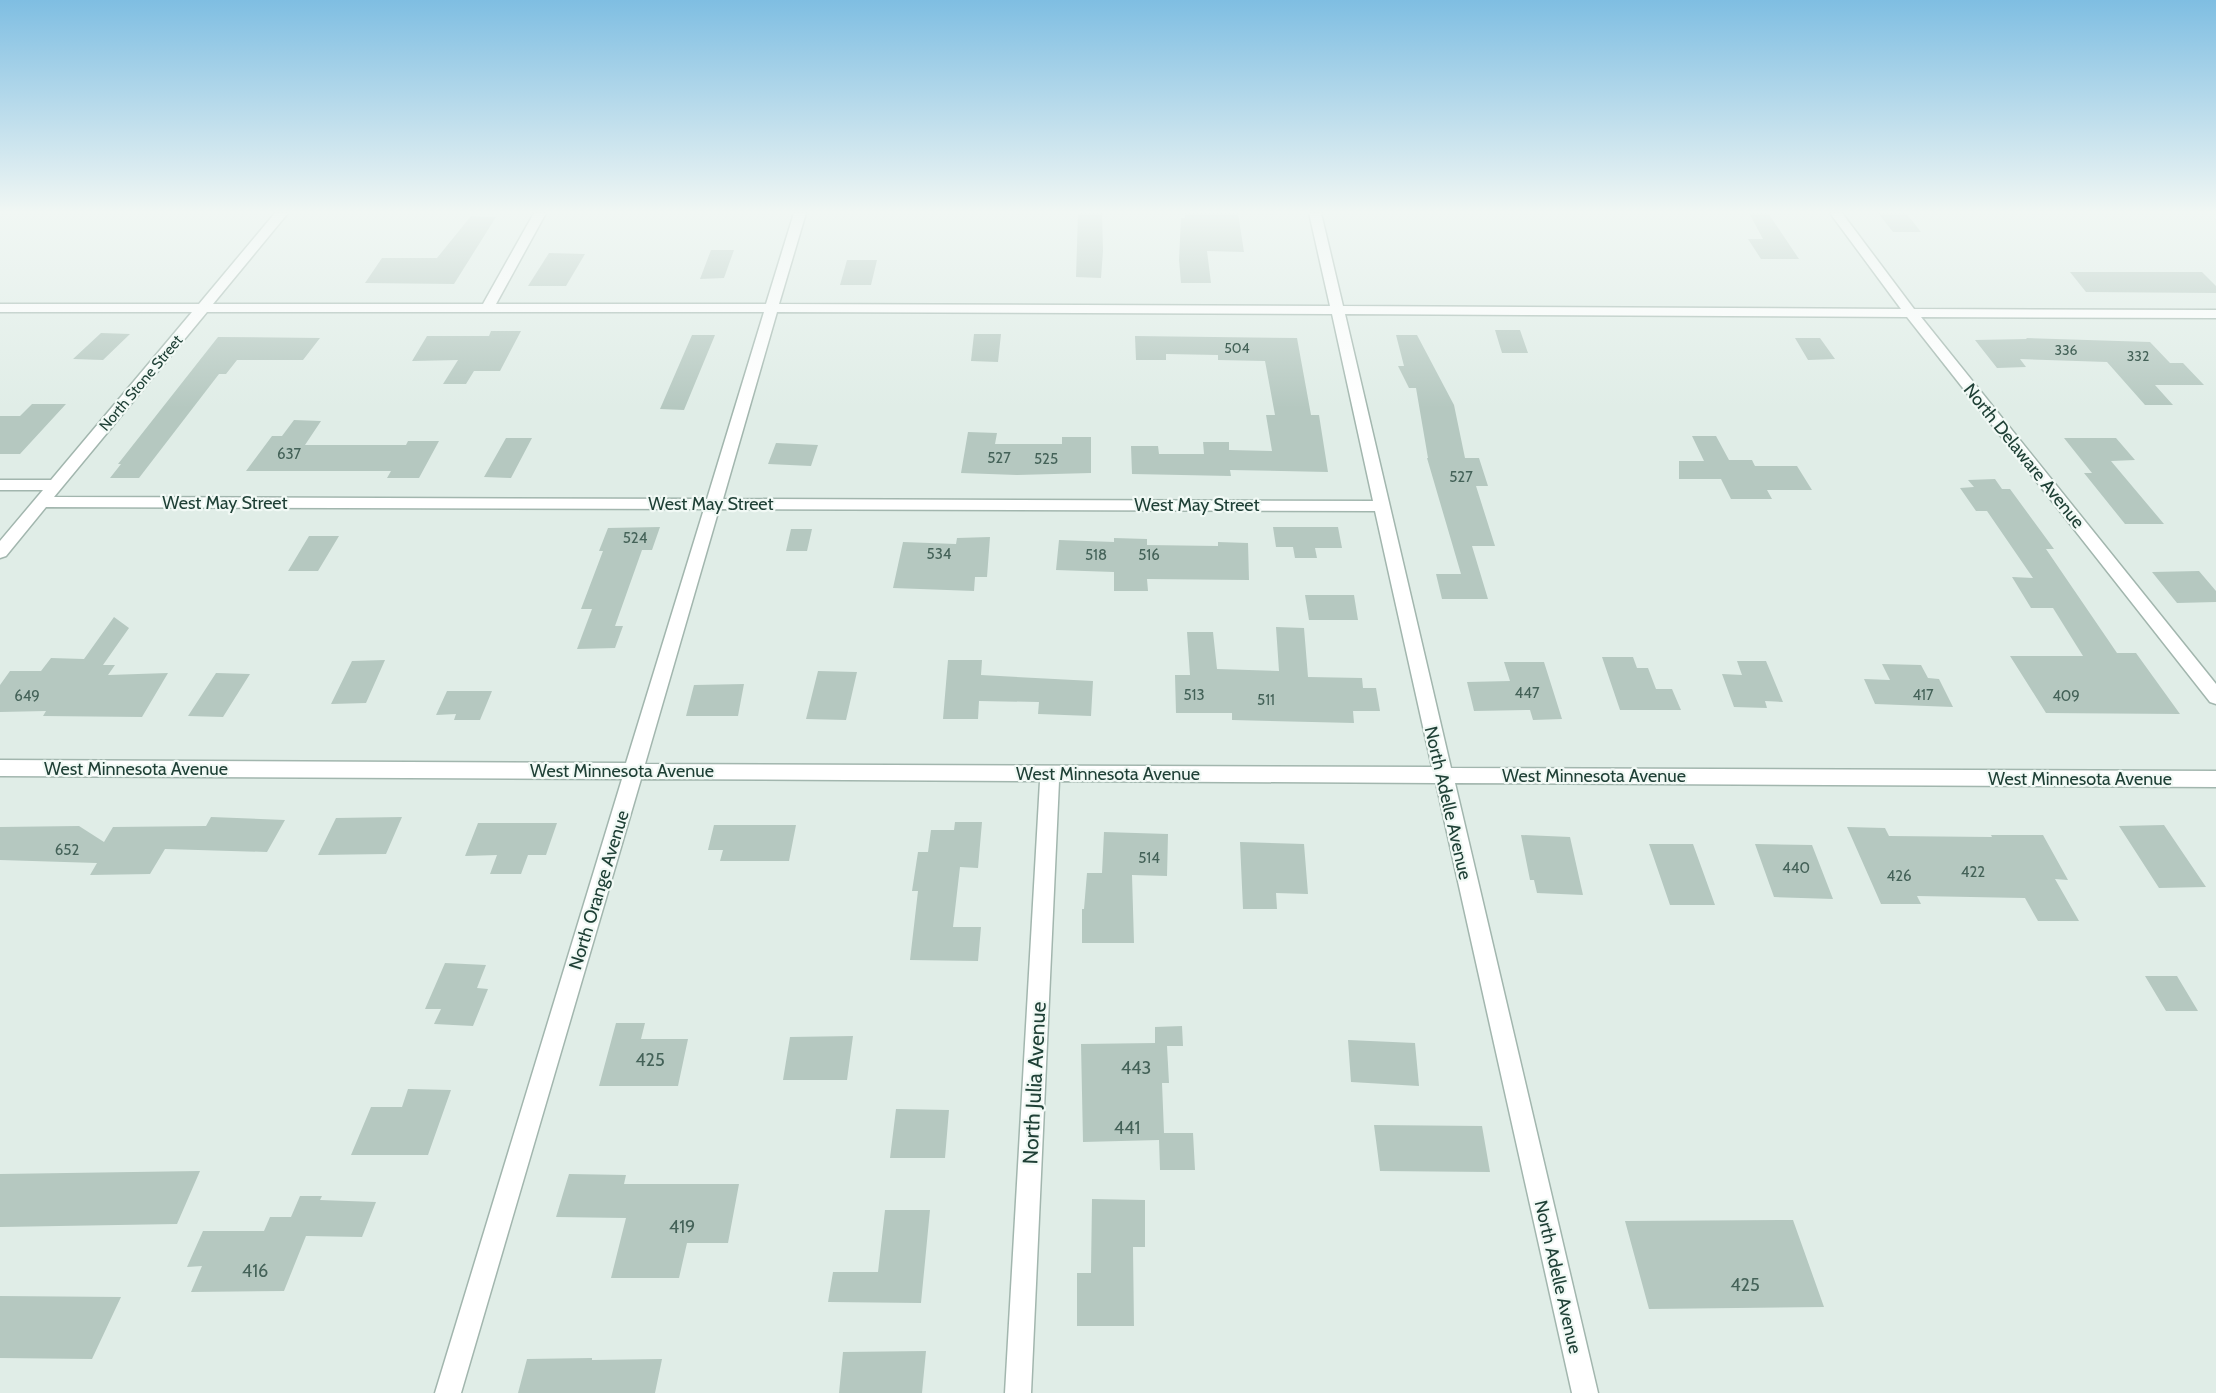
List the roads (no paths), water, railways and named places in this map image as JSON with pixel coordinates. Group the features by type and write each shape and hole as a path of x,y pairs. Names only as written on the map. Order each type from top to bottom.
{"street":[{"name":"North Stone Street","path":"0,552 229,278"},
{"path":"487,308 504,278"},
{"name":"North Orange Avenue","path":"448,1393 781,278"},
{"name":"North Adelle Avenue","path":"1330,278 1585,1393"},
{"name":"North Delaware Avenue","path":"1884,278 2216,697"},
{"path":"0,308 1337,309 2216,314"},
{"path":"0,485 54,485"},
{"name":"West May Street","path":"40,502 1381,506"},
{"name":"West Minnesota Avenue","path":"0,768 2216,779"},
{"name":"North Julia Avenue","path":"1018,1393 1050,774"}]}
